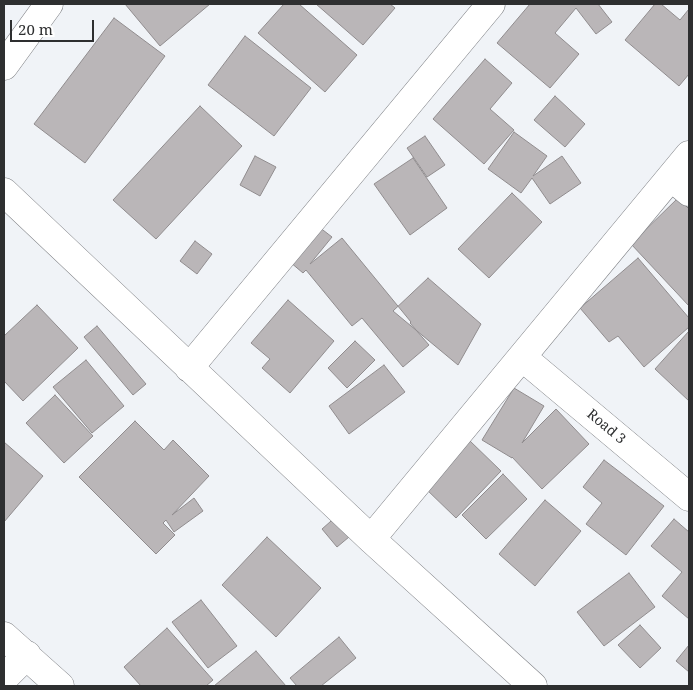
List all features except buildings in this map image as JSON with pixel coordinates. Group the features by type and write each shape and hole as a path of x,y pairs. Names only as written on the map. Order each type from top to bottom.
{"street":[{"path":"8,53 49,4"},
{"path":"189,368 491,4"},
{"path":"371,539 522,357 680,184 689,155"},
{"path":"4,192 371,539 533,686"},
{"name":"Road 3","path":"522,357 689,497"},
{"path":"4,636 60,686"},
{"path":"4,678 27,655"}]}
